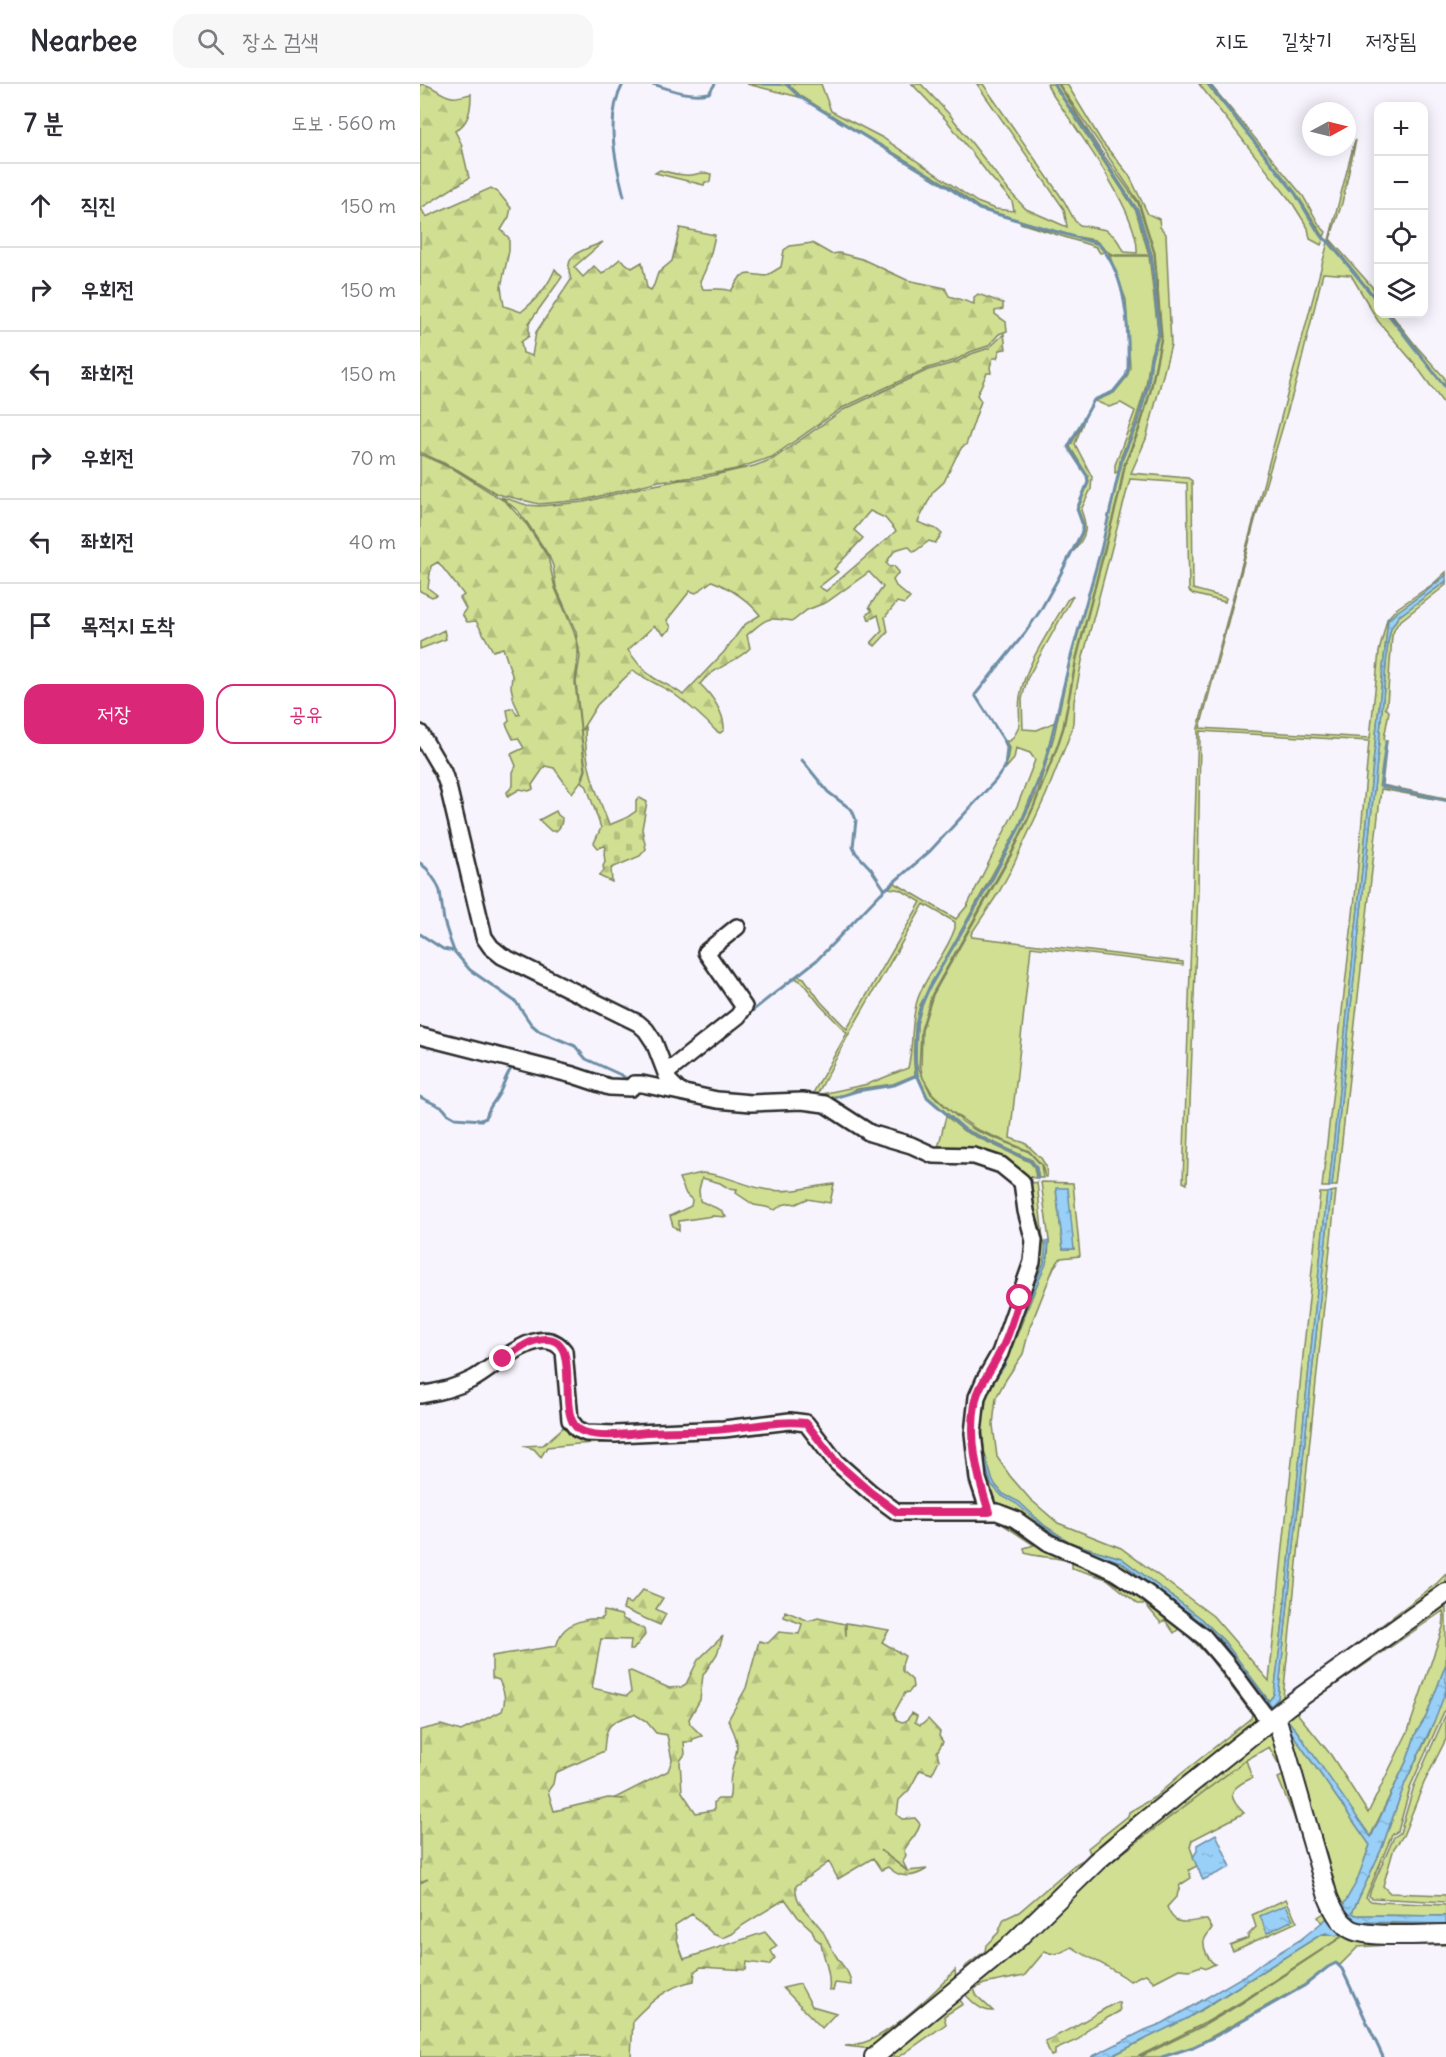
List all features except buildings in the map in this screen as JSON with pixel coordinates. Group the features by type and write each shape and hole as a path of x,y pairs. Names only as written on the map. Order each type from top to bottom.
{"main road":[{"path":"874,2057 1014,1942 1097,1861 1121,1841 1277,1715 1446,1593"},
{"path":"1277,1715 1328,1897 1337,1916 1350,1929 1364,1934 1446,1934"}],"street":[{"path":"420,733 448,786 484,937 491,947 502,956 638,1023 654,1042 669,1081 680,1092"},
{"path":"666,1073 738,1016 744,1007 706,952 737,927"},
{"path":"420,1036 573,1075 609,1087 631,1088 634,1084 642,1084 717,1100 751,1104 802,1101 825,1104 870,1132 911,1145 933,1155 974,1156 1001,1166 1022,1182 1026,1211 1034,1241 1032,1262 1007,1336 976,1397 973,1433 978,1479 989,1512"},
{"path":"420,1395 453,1388 473,1379 532,1342 544,1339 560,1344 564,1351 570,1420 577,1429 586,1433 724,1430 790,1421 806,1423 836,1462 897,1512 997,1512 1015,1519 1049,1543 1112,1570 1147,1593 1204,1637 1277,1715"}],"green space":[{"path":"420,84 452,97 471,94 468,116 460,128 455,131 461,143 469,178 421,208 426,217 491,188 498,192 511,208 509,217 501,230 509,238 509,251 501,287 504,306 521,312 541,293 555,269 562,277 529,323 529,336 521,342 523,353 532,356 536,332 571,280 569,264 575,254 603,242 574,267 583,277 594,266 602,274 620,259 632,268 642,262 647,288 651,290 658,273 672,261 680,228 715,235 700,281 703,289 731,291 741,276 749,274 766,276 781,267 784,250 790,246 812,243 831,254 839,253 862,259 907,280 945,288 949,296 974,304 974,297 978,294 1003,303 1003,309 995,311 995,314 1006,322 1007,331 999,334 988,346 956,360 928,368 842,408 772,457 736,469 659,481 584,500 539,504 497,494 458,470 420,452"},
{"path":"747,84 786,85 799,97"},
{"path":"788,84 821,84 831,111 883,138 977,202 995,209 1014,211 1012,201 948,122 912,84 921,84 950,115 1009,191 1026,209 1067,227 1064,209 977,84 983,84 1064,201 1075,221 1080,225 1106,230 1115,237 1125,252 1137,253 1135,236 1118,195 1047,84 1053,84 1136,211 1149,255 1115,255 1095,240 1072,236 980,208 949,186 801,96"},
{"path":"1055,84 1058,84 1100,150 1138,203 1154,253 1161,337 1150,391 1124,465 1076,658 1063,727 1057,746 1033,807 1012,851 932,994 921,1030 919,1069 931,1094 963,1122 975,1130 1029,1152 1041,1165 1043,1178 1039,1178 1032,1160 965,1129 928,1097 918,1075 916,1060 917,1024 929,989 994,877 1038,790 1054,736 1070,660 1101,550 1123,458 1138,423 1148,387 1152,358 1160,333 1152,255 1138,210"},
{"path":"1059,84 1067,84 1102,142 1129,175 1148,214 1159,219 1160,227 1166,234 1171,345 1146,439 1131,473 1188,478 1192,481 1193,589 1226,598 1225,602 1189,591 1187,483 1130,479 1082,661 1071,732 1046,795 1012,868 971,934 972,937 1183,962 1183,965 1031,947 1010,1138 1025,1143 1041,1158 1046,1166 1047,1177 1045,1177 1042,1165 1029,1151 976,1129 951,1111 932,1093 923,1078 921,1069 922,1030 933,995 1013,852 1058,746 1064,727 1077,658 1125,466 1151,391 1162,337 1155,253 1139,202"},
{"path":"1199,84 1207,84 1295,193 1324,238 1321,245 1310,239 1308,228 1293,204"},
{"path":"1208,84 1303,196 1320,226 1326,232 1324,237 1296,193"},
{"path":"1352,156 1342,203 1330,239 1373,288 1374,296 1329,240"},
{"path":"660,170 683,175 708,173 711,174 710,182 705,182 704,185 655,173"},
{"path":"1020,223 1095,242 1105,252 1100,253 1096,247"},
{"path":"1328,242 1374,297 1374,314 1351,275 1323,273 1297,379 1255,520 1200,728 1370,738 1379,652 1387,619 1396,609 1433,584 1446,572 1446,575 1432,587 1388,620 1329,1187 1322,1187 1356,888 1369,741 1200,731 1198,889 1187,1184 1183,1182 1198,728"},
{"path":"1109,254 1149,256 1158,332 1150,357 1146,386 1118,472 1115,473 1115,465 1135,411 1121,403 1109,407 1095,401 1114,393 1127,377 1130,368 1126,300"},
{"path":"1376,318 1391,318 1446,389 1446,407 1414,363"},
{"path":"1392,318 1444,377 1446,387"},
{"path":"1004,334 1006,349 1000,350 997,358 993,358 991,373 987,373 977,395 981,401 966,445 956,457 944,482 933,492 918,522 942,534 935,543 929,541 914,552 908,546 895,550 886,563 890,567 894,566 899,572 893,580 896,586 910,598 904,604 897,602 885,617 888,632 875,646 871,643 882,631 878,615 869,620 867,614 872,611 869,607 883,587 869,572 827,602 807,610 793,621 772,619 763,622 747,635 750,648 705,678 700,684 720,711 724,730 720,733 674,694 633,670 597,705 581,731 576,682 580,657 576,632 556,587 549,556 518,511 501,497 539,506 584,502 639,488 697,479 754,466 773,459 843,410 928,370 957,362 989,348","holes":["870,511 885,518 896,531 826,591 819,587 838,572 834,569 863,538 854,530","712,581 739,595 760,615 744,625 724,652 683,695 650,675 628,650 654,626 664,634 670,630 671,627 667,620 690,591 696,593"]},
{"path":"1084,420 1075,444 1092,477 1091,489 1081,510 1085,531 1074,551 1083,532 1083,523 1078,509 1089,482 1088,476 1070,447"},
{"path":"420,454 457,471 506,502 527,525 548,557 555,588 578,646 575,682 585,770 581,781 572,793 554,768 545,766 532,785 533,789 529,791 520,789 508,796 507,792 513,786 513,772 516,766 511,754 524,748 518,738 513,739 506,724 509,721 507,710 513,708 517,715 520,714 514,701 511,687 512,675 503,648 493,651 476,621 467,622 462,614 466,609 460,598 464,595 438,562 431,566 428,588 437,595 432,597 420,591"},
{"path":"1446,581 1446,585 1399,622 1392,636 1385,708 1389,711 1384,739 1387,740 1382,785 1446,798 1446,801 1381,789 1337,1186 1332,1186 1388,642 1391,628 1398,617"},
{"path":"1073,596 1027,679 1022,699 1023,729 1037,730 1055,722 1043,767 1019,826 920,1005 914,1040 915,1075 893,1084 857,1089 843,1095 828,1097 812,1095 847,1033 802,982 795,978 798,976 804,978 821,1002 847,1029 921,902 901,890 889,888 895,883 956,919 967,906 1018,804 1035,760 1030,753 1016,748 1014,759 1006,768 1009,748 1006,741 1010,741 1015,735 1019,725 1020,697 1027,672 1067,600","holes":["924,904 955,922 951,937 918,998 908,1068 868,1084 817,1095 850,1032"]},
{"path":"444,630 446,639 420,649 420,642"},
{"path":"585,727 589,766 609,825 636,811 636,800 640,798 647,802 642,829 646,849 640,856 611,869 612,882 599,876 604,870 606,848 605,846 598,848 594,843 601,828 587,787 582,781 586,770 581,731"},
{"path":"556,811 562,818 561,824 556,831 551,831 539,820"},
{"path":"946,1116 964,1131 1030,1162 1034,1167 1036,1178 1024,1176 967,1154 930,1147 938,1148"},
{"path":"702,1173 777,1191 834,1184 830,1203 807,1199 796,1204 782,1205 775,1210 754,1205 736,1193 737,1189 702,1178 699,1190 700,1201 721,1210 726,1217 713,1216 679,1221 679,1231 673,1226 670,1216 691,1206 692,1200 686,1194 679,1178"},
{"path":"1037,1182 1043,1239 1046,1247 1044,1263 1003,1364 986,1391 980,1426 982,1452 991,1483 1002,1496 1018,1504 1044,1527 1070,1545 1121,1562 1201,1622 1223,1643 1271,1706 1278,1698 1331,1192 1336,1191 1283,1697 1286,1698 1267,1711 1211,1640 1074,1552 995,1505 990,1499 977,1444 986,1384 1027,1287 1029,1184"},
{"path":"1041,1182 1073,1183 1080,1256 1061,1258 1054,1267 1030,1327 1023,1354 996,1398 993,1425 997,1457 1030,1499 1058,1523 1121,1548 1213,1616 1269,1681 1320,1193 1327,1193 1282,1631 1274,1695 1269,1701 1224,1641 1202,1619 1121,1558 1071,1543 1045,1526 1019,1502 1003,1494 993,1482 984,1452 982,1426 987,1392 1005,1365 1048,1257 1049,1240","holes":["1056,1189 1074,1249 1063,1249"]},
{"path":"566,1425 574,1436 582,1440 671,1435 671,1440 547,1447 541,1457 534,1449 523,1446 543,1445"},
{"path":"997,1516 1101,1569 1195,1635 1262,1718 960,1976 966,1966 985,1951 986,1945 998,1933 1004,1919 1019,1912 1083,1860 1090,1853 1088,1848 1128,1816 1129,1812 1155,1797 1251,1718 1252,1714 1209,1657 1180,1628 1174,1633 1165,1620 1161,1623 1145,1604 1138,1604 1107,1579 1072,1568 1072,1562 1025,1553 1024,1548 1034,1545 996,1520"},
{"path":"1446,1574 1446,1586 1290,1695 1437,1583"},
{"path":"643,1590 663,1598 656,1609 666,1614 660,1625 623,1609 625,1602 631,1604"},
{"path":"1446,1599 1446,1664 1426,1717 1416,1733 1407,1760 1370,1837 1296,1730 1282,1719 1370,1845 1354,1889 1338,1911 1281,1717 1293,1708 1331,1755 1368,1813 1408,1731 1443,1627 1443,1611 1312,1701 1305,1699"},
{"path":"604,1611 621,1615 623,1619 644,1629 645,1635 633,1650 630,1650 631,1640 601,1639 592,1688 627,1696 631,1692 628,1672 631,1671 669,1688 686,1684 698,1660 723,1636 717,1654 703,1675 700,1700 689,1719 690,1724 702,1736 693,1739 692,1742 684,1742 685,1754 680,1761 682,1792 696,1813 714,1810 714,1802 718,1799 729,1799 730,1778 737,1743 728,1720 746,1688 759,1641 768,1643 779,1632 799,1634 802,1624 784,1617 785,1611 809,1621 818,1618 845,1624 846,1636 846,1623 889,1630 882,1642 905,1656 902,1671 912,1680 913,1687 905,1693 894,1713 897,1720 906,1721 912,1713 917,1716 915,1722 920,1725 928,1719 940,1732 939,1736 943,1742 937,1752 939,1760 932,1774 920,1770 909,1790 899,1800 897,1815 902,1819 915,1818 920,1824 904,1851 906,1855 903,1862 907,1870 880,1850 907,1871 927,1869 907,1876 897,1874 888,1867 881,1870 873,1858 838,1879 829,1862 796,1886 801,1905 822,1930 848,1973 851,1985 835,1983 833,1991 829,1990 828,1972 821,1943 785,1899 723,1938 713,1934 692,1914 675,1925 684,1959 765,1932 777,1946 771,1951 775,1958 769,1965 747,1962 746,1970 701,1967 695,1971 694,1981 668,1991 653,2001 633,2020 631,2057 420,2057 420,1883 428,1879 420,1882 420,1730 441,1725 461,1731 502,1711 504,1695 499,1680 492,1678 492,1656 556,1646 561,1634 575,1623 602,1619","holes":["634,1714 646,1721 656,1733 667,1735 672,1760 668,1771 615,1798 624,1799 608,1798 554,1811 548,1791 553,1784 555,1773 604,1751 608,1730 619,1720"]},
{"path":"1446,1690 1446,1707 1411,1785 1398,1831 1392,1835 1366,1897 1371,1901 1379,1902 1446,1905 1446,1916 1356,1915 1352,1913 1381,1850 1405,1783 1429,1734"},
{"path":"1446,1714 1446,1739 1424,1783 1403,1836 1394,1848 1383,1886 1390,1893 1446,1895 1446,1902 1372,1898 1369,1896 1370,1892 1394,1837 1400,1833 1414,1786"},
{"path":"1272,1729 1282,1758 1278,1763 1269,1747 1246,1760 1096,1873 1109,1855"},
{"path":"1246,1760 1252,1778 1239,1785 1232,1797 1244,1813 1192,1840 1190,1847 1197,1866 1189,1870 1191,1878 1180,1885 1177,1896 1167,1907 1179,1921 1207,1920 1212,1928 1205,1939 1204,1948 1215,1964 1207,1968 1201,1966 1190,1970 1179,1969 1154,1982 1146,1974 1130,1981 1072,1947 1055,1954 1045,1951 1024,1976 984,1984 974,1989 977,1996 993,2011 988,2011 972,2002 962,1991 1096,1872"},
{"path":"1287,1775 1331,1915 1322,1923 1318,1917 1324,1913 1293,1814 1278,1778"},
{"path":"1286,1899 1297,1922 1233,1951 1230,1945 1248,1938 1256,1927 1252,1915"},
{"path":"1365,1922 1446,1924 1446,1930 1353,1927"},
{"path":"1345,1933 1335,1941 1205,2023 1137,2057 1110,2057 1200,2011 1320,1935"},
{"path":"1346,1934 1446,1938 1446,1945 1358,1947 1340,1965 1336,1963 1328,1967 1304,1985 1193,2047 1161,2057 1140,2057 1205,2025 1242,2003"},
{"path":"955,1970 956,1980 872,2049 845,2046 860,2044 879,2036 902,2020"},
{"path":"800,1984 812,2006 836,2013 822,2028 783,1988"},
{"path":"956,1995 963,2004 944,2016 946,2024 899,2057 883,2057"},
{"path":"1115,2003 1119,2003 1120,2011 1089,2028 1079,2039 1055,2050 1055,2055 1051,2056 1045,2041"}],"water":[{"path":"1446,575 1446,581 1398,617 1391,628 1388,642 1332,1186 1329,1187 1388,620"},
{"path":"1056,1188 1068,1188 1074,1249 1063,1249"},
{"path":"1331,1192 1278,1698 1271,1706 1223,1643 1201,1622 1121,1562 1070,1545 1044,1527 1017,1504 1002,1496 991,1484 982,1452 980,1426 986,1391 1003,1364 1019,1319 1044,1263 1046,1242 1049,1241 1046,1264 1021,1320 1005,1365 987,1392 982,1426 984,1452 993,1482 1003,1494 1019,1502 1045,1526 1071,1543 1121,1558 1202,1619 1224,1641 1269,1701 1274,1694 1282,1631 1327,1193"},
{"path":"1446,1664 1446,1690 1437,1715 1405,1783 1381,1850 1352,1913 1356,1915 1446,1916 1446,1924 1365,1922 1353,1927 1342,1907 1356,1883 1370,1845 1282,1719 1285,1717 1296,1730 1371,1837 1407,1760 1416,1733 1426,1717"},
{"path":"1216,1834 1231,1867 1203,1880 1193,1857 1197,1851 1197,1845"},
{"path":"1286,1905 1293,1920 1267,1933 1260,1916"},
{"path":"1331,1915 1343,1932 1336,1936 1326,1933 1320,1935 1188,2018 1109,2057 1091,2057 1163,2023 1249,1973 1300,1940"}],"waterway":[{"path":"623,84 614,110 613,139 624,196"},
{"path":"653,84 694,94 709,93 715,84"},
{"path":"763,84 780,84"},
{"path":"747,1015 817,960 880,894 930,851 995,781 1005,767 1007,748 1005,742 975,695 1040,611 1082,532 1082,523 1077,509 1088,482 1087,476 1068,447 1094,400 1113,392 1126,376 1128,368 1127,319 1121,287 1108,257 1099,244 979,209 948,187 800,97 786,84"},
{"path":"1038,1178 1036,1167 1031,1161 965,1130 927,1097 917,1075 915,1060 916,1024 921,1006 1020,826 1044,768 1070,660 1101,550 1122,458 1137,423 1148,386 1151,358 1159,332 1151,255 1137,210 1054,84"},
{"path":"1208,84 1295,193 1320,235 1330,243 1374,297"},
{"path":"1391,318 1446,388"},
{"path":"1386,742 1380,786 1446,800"},
{"path":"802,760 828,792 852,810 856,820 853,847 885,890"},
{"path":"420,863 436,882 440,891 444,921 454,951 470,970 516,1002 531,1024 539,1031 575,1046 586,1059 621,1075 627,1079 629,1084"},
{"path":"420,934 443,949 454,951"},
{"path":"420,1097 443,1108 455,1118 481,1120 486,1118 513,1067"},
{"path":"522,1070 545,1075"},
{"path":"827,1100 857,1091 894,1085 917,1075"},
{"path":"586,1087 599,1092"},
{"path":"1162,2057 1193,2047 1216,2036 1304,1986 1336,1963 1342,1969 1383,2057"}],"route":[{"path":"503,1359 532,1342 544,1339 560,1344 567,1361 570,1420 577,1429 586,1433 724,1430 790,1421 806,1423 836,1462 886,1506 897,1512 989,1512 978,1479 973,1433 976,1397 1000,1353 1020,1298"}]}
